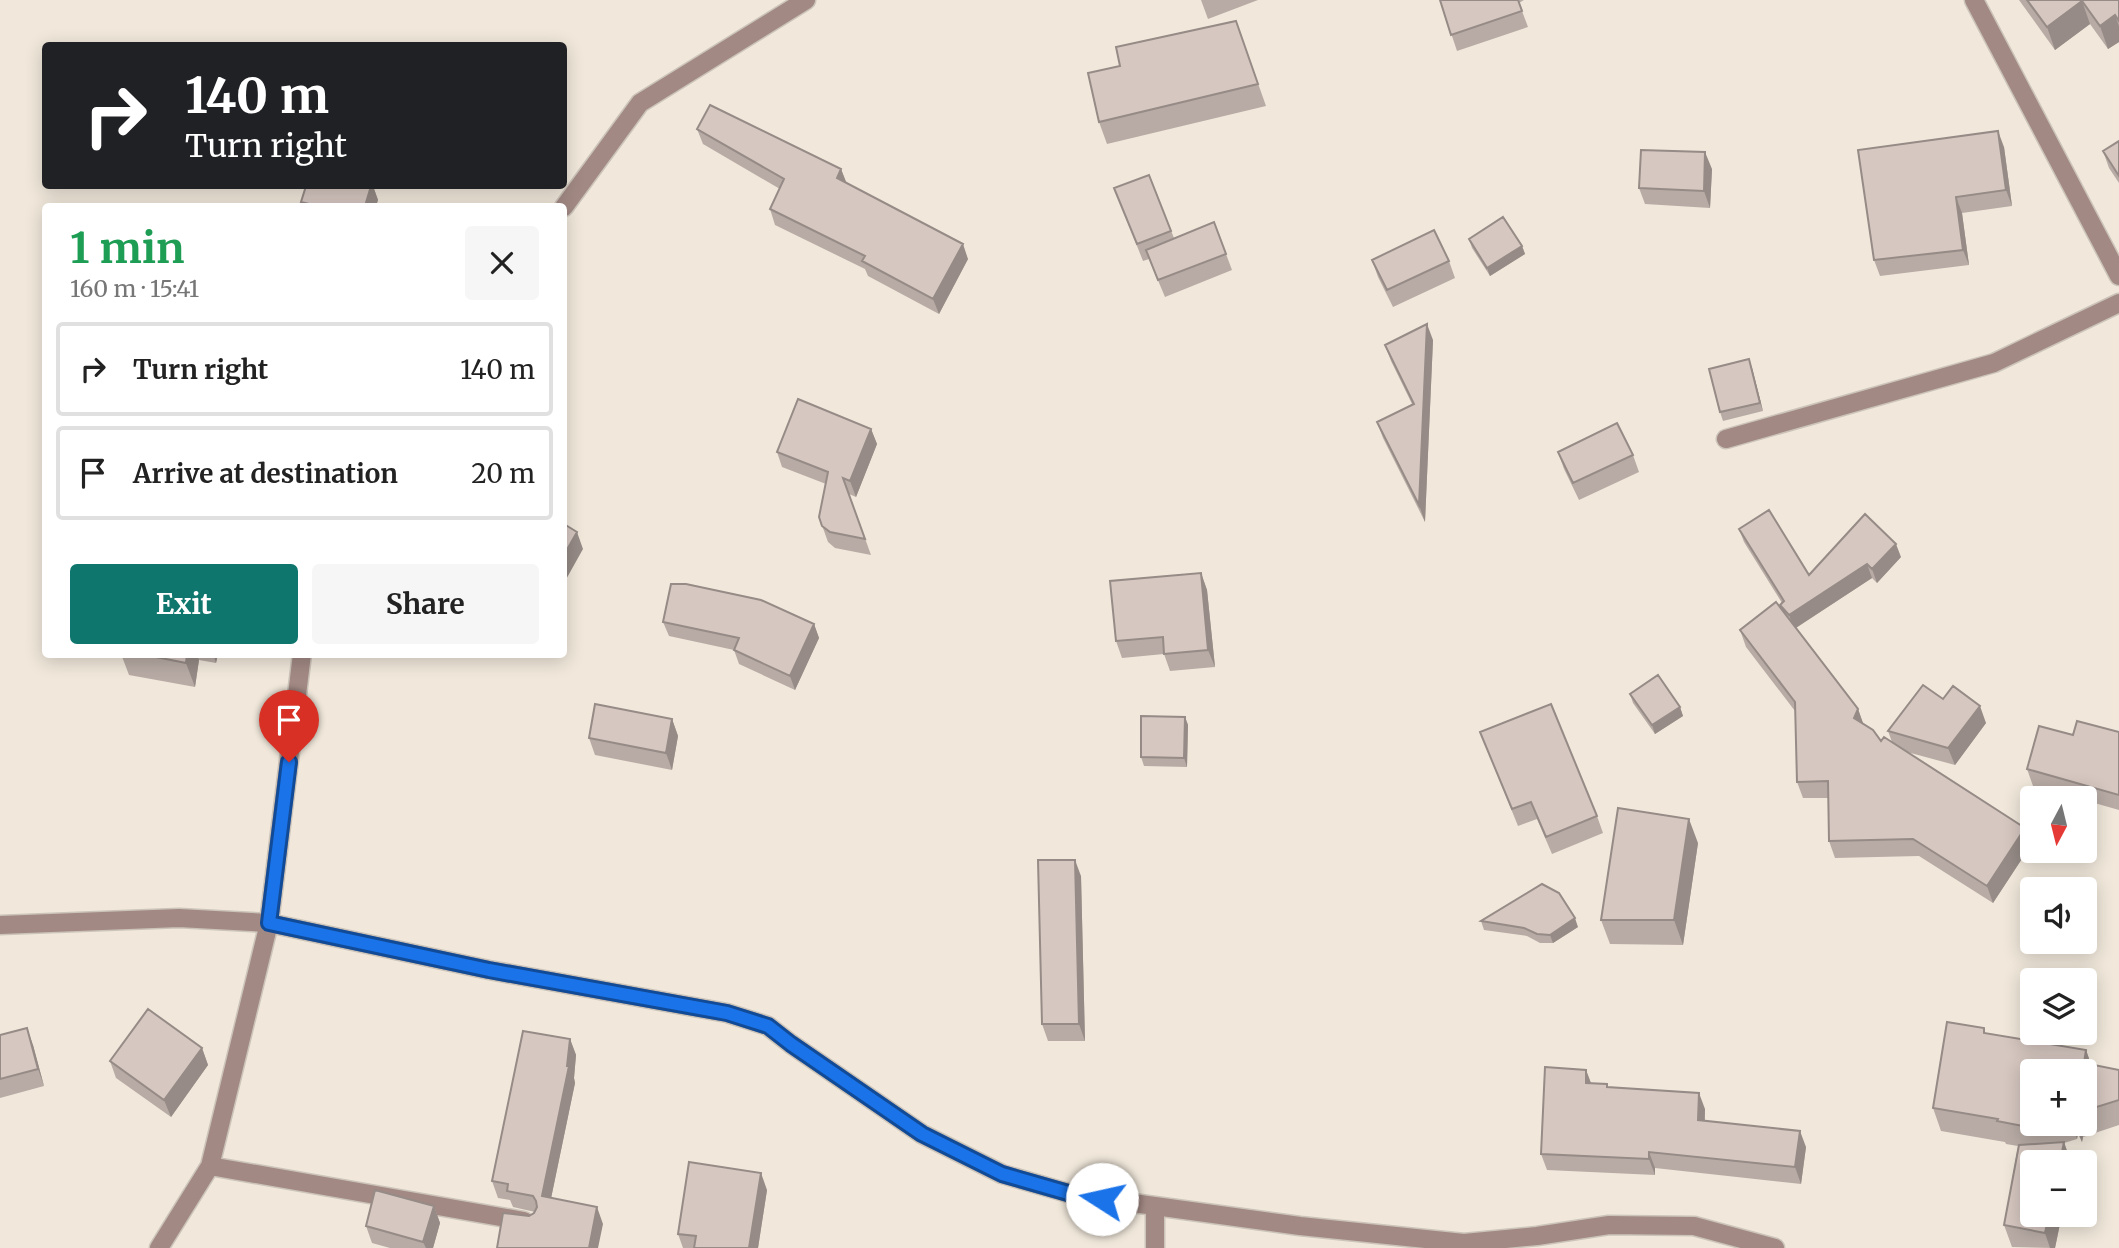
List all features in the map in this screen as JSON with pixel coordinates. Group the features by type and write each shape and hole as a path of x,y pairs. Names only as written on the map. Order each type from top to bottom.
{"street":[{"path":"567,203 640,103 806,0"},
{"path":"1975,0 2119,276"},
{"path":"1726,439 1994,363 2119,303"},
{"path":"159,1248 211,1166 269,923 302,658"},
{"path":"0,925 179,918 269,923 489,970 727,1013 768,1026 922,1134 1002,1174 1075,1195 1300,1226 1464,1243 1609,1225 1694,1226 1775,1248"},
{"path":"211,1166 532,1222"},
{"path":"1155,1206 1155,1248"}],"building":[{"path":"1440,0 1518,0 1522,11 1451,35"},
{"path":"2027,0 2119,0 2119,21 2115,15 2100,26 2082,1 2047,27"},
{"path":"1236,21 1258,84 1099,122 1088,73 1120,66 1116,47"},
{"path":"710,105 841,169 837,178 963,244 933,299 862,261 865,256 770,209 784,179 697,129"},
{"path":"1998,131 2006,190 1956,197 1963,250 1874,260 1858,150"},
{"path":"2119,141 2119,176 2103,151"},
{"path":"1641,150 1705,152 1704,191 1639,188"},
{"path":"1149,175 1171,231 1137,244 1114,188"},
{"path":"305,189 370,189 366,203 301,202"},
{"path":"1503,217 1522,246 1487,268 1469,239"},
{"path":"1214,222 1226,254 1158,280 1146,250"},
{"path":"1434,230 1449,261 1387,290 1372,260"},
{"path":"1427,324 1419,505 1377,422 1414,404 1385,345"},
{"path":"1749,359 1760,403 1720,412 1709,369"},
{"path":"798,399 871,429 850,481 843,478 865,539 830,532 822,526 819,517 828,472 777,452"},
{"path":"1617,423 1633,455 1573,483 1558,452"},
{"path":"1769,510 1809,575 1865,514 1896,544 1872,569 1867,564 1789,615 1780,605 1784,601 1739,529"},
{"path":"567,526 577,532 567,550"},
{"path":"1201,573 1208,650 1164,654 1163,637 1116,641 1110,581"},
{"path":"671,584 686,584 761,600 814,624 790,676 734,650 739,638 663,622"},
{"path":"1776,602 1858,709 1854,718 1873,730 1881,741 1884,737 2020,825 2020,836 1987,886 1913,839 1829,841 1828,781 1797,782 1795,702 1740,630"},
{"path":"161,658 187,658 186,663"},
{"path":"1658,675 1680,707 1652,725 1630,694"},
{"path":"1923,685 1943,699 1953,686 1980,706 1948,748 1888,731"},
{"path":"595,704 672,719 666,753 589,738"},
{"path":"1551,704 1597,816 1546,837 1531,802 1512,809 1480,732"},
{"path":"1141,716 1185,717 1184,758 1141,757"},
{"path":"2077,721 2119,732 2119,795 2097,789 2097,786 2087,786 2027,769 2039,726 2073,735"},
{"path":"1618,808 1689,819 1674,920 1601,920"},
{"path":"1038,860 1075,860 1079,1024 1042,1024"},
{"path":"1542,884 1559,893 1575,918 1550,935 1481,921"},
{"path":"148,1009 202,1048 164,1100 110,1061"},
{"path":"1947,1022 1984,1028 1984,1033 2020,1039 2020,1045 2056,1045 2086,1050 2085,1059 2020,1059 2020,1125 1933,1108"},
{"path":"27,1028 38,1069 0,1079 0,1035"},
{"path":"523,1031 570,1039 569,1066 542,1196 597,1207 589,1248 497,1248 503,1213 529,1216 537,1207 533,1196 507,1191 508,1184 492,1181"},
{"path":"2097,1066 2119,1070 2119,1100 2097,1107"},
{"path":"1545,1067 1586,1070 1586,1083 1607,1084 1607,1087 1699,1093 1698,1120 1800,1131 1795,1167 1649,1152 1649,1159 1541,1154"},
{"path":"2064,1142 2062,1150 2020,1150 2020,1227 2046,1227 2045,1233 2004,1225 2019,1145"},
{"path":"689,1162 761,1173 749,1248 694,1248 696,1236 678,1234"},
{"path":"375,1190 434,1206 423,1242 366,1226"}],"route":[{"path":"289,762 269,923 489,970 727,1013 768,1026 922,1134 1002,1174 1075,1195 1102,1199"}]}
